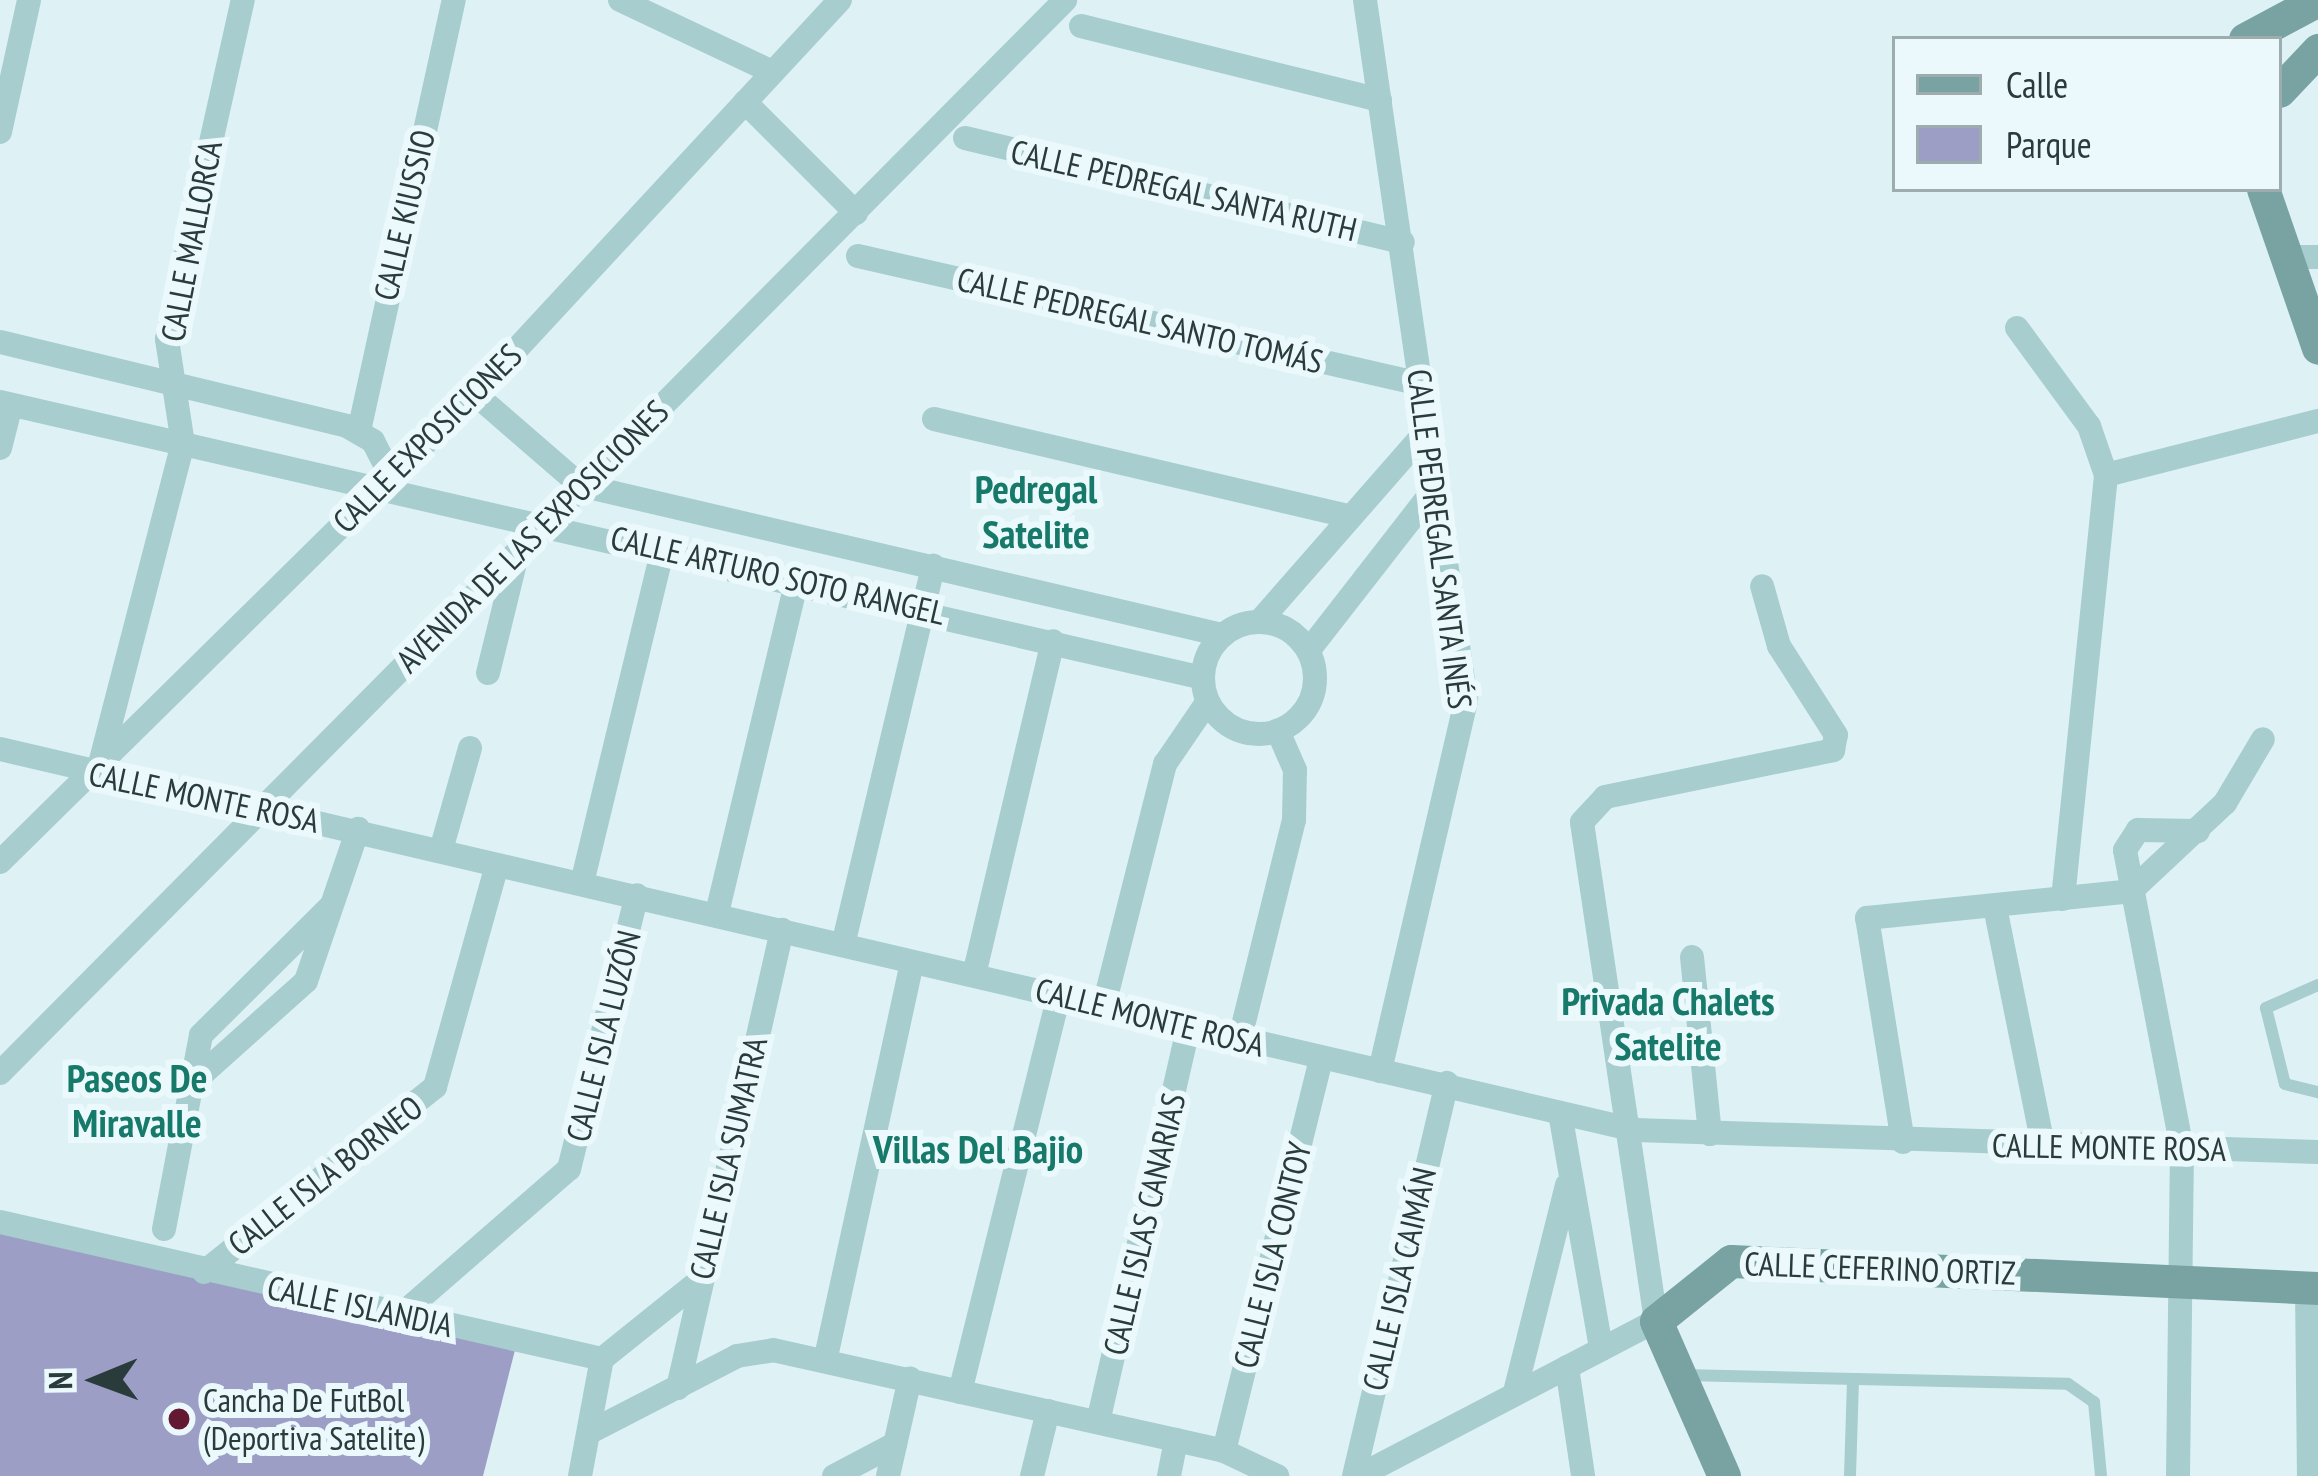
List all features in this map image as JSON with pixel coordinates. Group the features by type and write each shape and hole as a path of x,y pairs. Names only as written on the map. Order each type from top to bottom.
{"street":[{"path":"0,132 29,0"},
{"name":"CALLE MALLORCA","path":"94,767 184,444 172,310 243,0"},
{"name":"CALLE KIUSSIO","path":"359,431 454,0"},
{"path":"620,0 772,72"},
{"name":"AVENIDA DE LAS EXPOSICIONES","path":"0,1073 255,808 1066,0"},
{"name":"CALLE PEDREGAL SANTA INÉS","path":"1365,0 1466,701 1380,1071"},
{"path":"2260,35 2318,0"},
{"name":"CALLE EXPOSICIONES","path":"0,862 476,394 830,5"},
{"path":"1081,26 1380,100"},
{"path":"2282,75 2318,50"},
{"path":"745,102 856,213"},
{"name":"CALLE PEDREGAL SANTA RUTH","path":"964,138 1403,242"},
{"path":"2265,192 2302,257 2318,348"},
{"name":"CALLE PEDREGAL SANTO TOMÁS","path":"858,256 1421,384"},
{"path":"2017,328 2089,426 2106,475 2063,899"},
{"path":"0,343 359,431 383,483"},
{"name":"CALLE ARTURO SOTO RANGEL","path":"476,394 580,485 1222,635"},
{"path":"0,448 5,404"},
{"name":"CALLE ARTURO SOTO RANGEL","path":"5,404 798,576 1053,640 1205,689"},
{"path":"934,418 1348,516"},
{"path":"2106,475 2318,421"},
{"path":"1104,1005 1165,764 1205,689 1222,635 1260,621 1427,430"},
{"path":"1205,689 1229,726 1278,731 1308,707 1309,650 1436,487"},
{"path":"582,883 663,547"},
{"path":"488,673 519,548"},
{"path":"843,945 933,566"},
{"path":"717,913 798,576"},
{"path":"1724,1476 1656,1321 1635,1130 1585,810 1624,792 1816,760 1836,735 1779,646 1762,586"},
{"path":"1260,621 1309,650"},
{"path":"974,975 1053,640"},
{"path":"1240,1038 1295,806 1278,731"},
{"path":"1903,1142 1867,918 1996,912 2131,891 2198,831 2263,740"},
{"path":"441,850 470,748"},
{"name":"CALLE MONTE ROSA","path":"0,749 94,767 1635,1130 2318,1152"},
{"path":"191,1084 299,990 358,830"},
{"path":"2178,1476 2182,1149 2131,891 2126,839 2198,831"},
{"name":"CALLE ISLA BORNEO","path":"205,1273 435,1087 497,865"},
{"name":"CALLE ISLA LUZÓN","path":"402,1315 569,1169 637,895"},
{"path":"164,1229 191,1084 219,1009 329,907"},
{"path":"1996,912 2043,1146"},
{"name":"CALLE ISLA SUMATRA","path":"678,1388 697,1283 782,930"},
{"path":"1692,957 1710,1135"},
{"path":"826,1357 912,962"},
{"path":"960,1392 1059,994"},
{"name":"CALLE ISLAS CANARIAS","path":"1098,1422 1189,1026"},
{"name":"CALLE ISLA CONTOY","path":"1223,1451 1321,1059"},
{"name":"CALLE ISLA CAIMÁN","path":"1356,1476 1447,1083"},
{"path":"1559,1113 1601,1348"},
{"path":"1515,1392 1569,1178"},
{"name":"CALLE ISLANDIA","path":"0,1222 205,1273 602,1359"},
{"name":"CALLE CEFERINO ORTIZ","path":"1356,1476 1656,1321 1731,1261 2313,1288"},
{"path":"580,1476 602,1359 697,1283"},
{"path":"2309,1476 2313,1288"},
{"path":"590,1432 748,1352 826,1357 1223,1451 1277,1476"},
{"path":"1567,1367 1583,1476"},
{"path":"888,1476 910,1378"},
{"path":"1032,1476 1048,1411"},
{"path":"1169,1476 1176,1440"},
{"path":"834,1476 895,1444"}],"lane":[{"path":"2318,986 2266,1008 2285,1084 2318,1092"},
{"path":"1682,1375 2068,1384 2094,1402 2101,1476"},
{"path":"1850,1476 1853,1379"}],"green space":[{"path":"0,1231 515,1350 483,1476 0,1476"}],"place":[{"name":"Cancha De FutBol (Deportiva Satelite)","path":"179,1419"}],"district":[{"name":"Pedregal Satelite","path":"1036,512"},
{"name":"Privada Chalets Satelite","path":"1668,1024"},
{"name":"Paseos De Miravalle","path":"137,1102"},
{"name":"Villas Del Bajio","path":"978,1149"}]}
